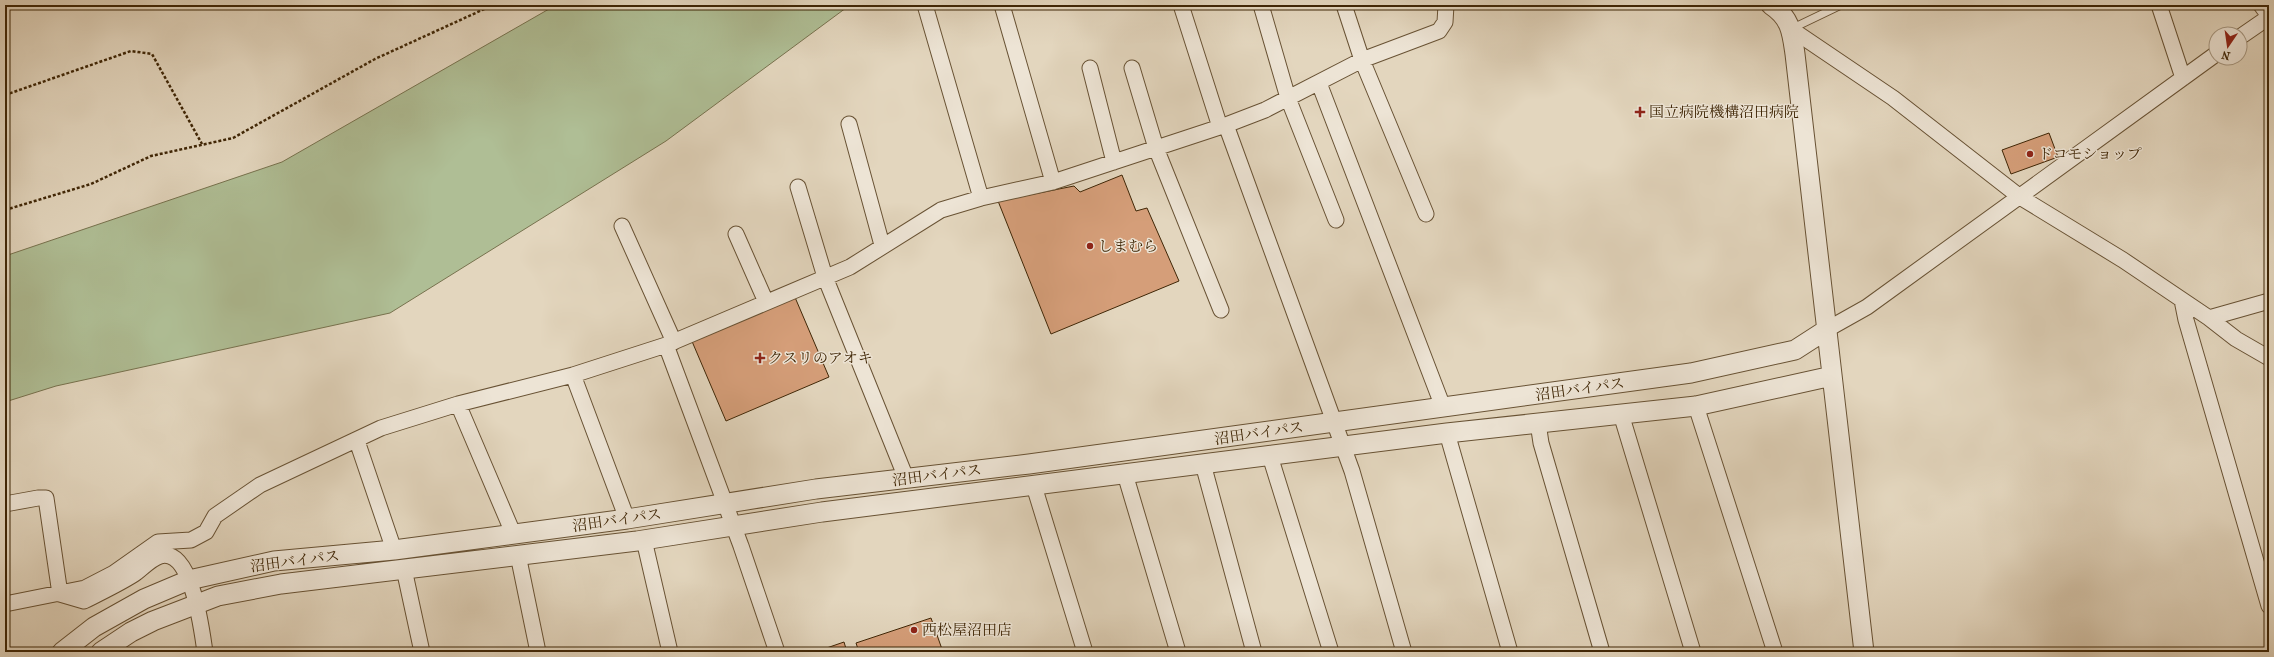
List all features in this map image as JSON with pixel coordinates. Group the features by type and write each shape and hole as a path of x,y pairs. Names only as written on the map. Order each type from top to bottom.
{"street":[{"path":"926,5 981,198"},
{"path":"1002,5 1053,182"},
{"path":"1181,5 1223,126 1335,422 1352,471 1404,652"},
{"path":"1261,5 1288,98 1336,220"},
{"path":"1344,5 1362,60 1426,214"},
{"path":"5,604 85,588 114,573 158,542 191,540 206,532 214,516 260,485 357,441 380,428 458,404 573,375 670,344 850,267 882,245 941,210 981,198 1053,182 1223,126 1265,110 1362,60 1439,32 1445,22 1446,5"},
{"path":"1771,5 1782,12 1791,29 1824,297 1826,330 1864,652"},
{"path":"2159,5 2183,78"},
{"path":"2248,31 2269,16 2261,5"},
{"path":"1791,29 1893,98 2020,197 2123,260 2236,339 2269,358"},
{"path":"1826,330 1868,307 2208,60"},
{"path":"1090,68 1114,162"},
{"path":"1132,68 1156,148 1221,310"},
{"path":"1319,83 1443,407"},
{"path":"849,124 882,245"},
{"path":"798,187 825,277 906,478"},
{"path":"622,226 670,344 777,652"},
{"path":"736,234 766,302"},
{"path":"2182,300 2186,320 2269,606"},
{"path":"2208,318 2269,301"},
{"name":"沼田バイパス","path":"62,652 94,627 144,599 189,580 274,561 394,550 627,519 816,489 1029,464 1691,374 1795,350 1826,330"},
{"path":"573,375 627,519"},
{"name":"沼田バイパス","path":"101,652 131,632 153,621 218,596 281,584 644,540 822,512 1343,446 1447,433 1696,406 1832,376"},
{"path":"458,404 513,533"},
{"path":"1696,406 1775,652"},
{"path":"1621,414 1693,652"},
{"path":"1538,423 1541,443 1602,652"},
{"path":"1447,433 1510,652"},
{"path":"357,441 394,550"},
{"path":"1270,456 1331,652"},
{"path":"1204,464 1254,652"},
{"path":"1125,474 1178,652"},
{"path":"1034,486 1085,652"},
{"path":"5,504 46,498 60,594"},
{"path":"644,540 670,652"},
{"path":"518,555 538,652"},
{"path":"60,594 84,601 133,575 160,556 172,556 182,564 189,580 197,605 205,652"},
{"path":"404,569 422,652"}],"lane":[{"path":"1791,29 1841,5"}],"path":[{"path":"5,210 91,184 151,156 234,138 375,60 493,5"},
{"path":"5,95 131,50 152,54 202,144"}],"green space":[{"path":"556,5 850,5 666,141 390,313 56,386 5,402 5,256 282,162"}],"building":[{"name":"ドコモショップ","path":"2049,133 2058,157 2011,174 2002,150"},
{"name":"しまむら","path":"1122,175 1136,211 1147,208 1179,281 1051,334 998,201 1074,186 1080,192"},
{"name":"クスリのアオキ","path":"794,295 829,377 726,421 691,339"},
{"name":"西松屋沼田店","path":"931,618 943,652 859,652 856,643"},
{"path":"844,642 847,652 815,652"}],"place":[{"name":"国立病院機構沼田病院","path":"1640,112"},
{"name":"ドコモショップ","path":"2030,154"},
{"name":"しまむら","path":"1090,246"},
{"name":"クスリのアオキ","path":"760,358"},
{"name":"西松屋沼田店","path":"914,630"}]}
